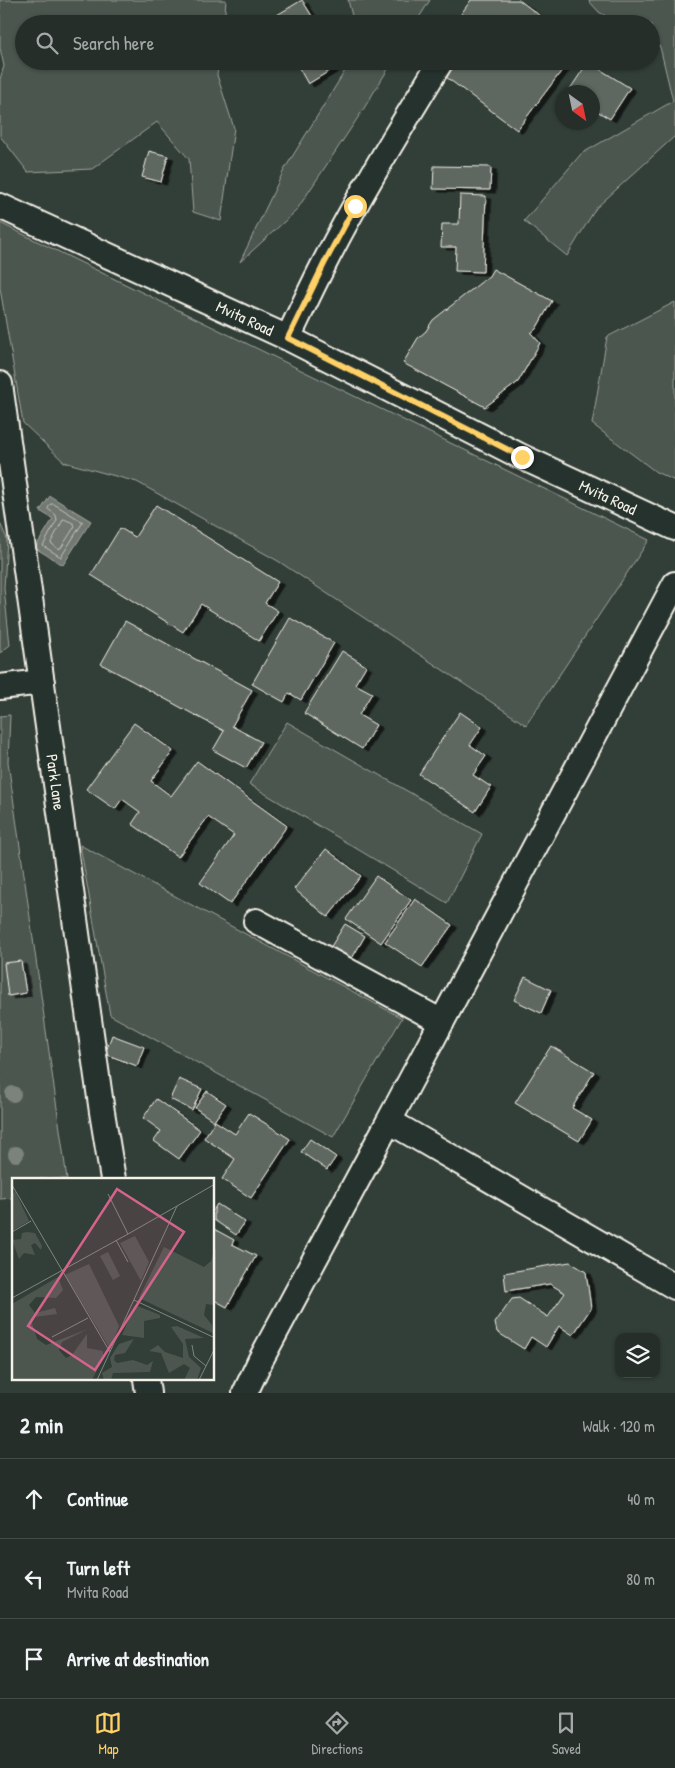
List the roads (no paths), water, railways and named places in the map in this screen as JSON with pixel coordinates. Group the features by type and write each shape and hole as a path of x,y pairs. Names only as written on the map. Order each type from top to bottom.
{"street":[{"path":"288,338 355,206 436,70"},
{"name":"Mvita Road","path":"0,206 288,338 522,457 675,528"},
{"name":"Park Lane","path":"0,384 113,1178"},
{"path":"245,1393 260,1361 675,584"},
{"path":"0,687 42,682"},
{"path":"256,921 442,1022"},
{"path":"389,1121 675,1287"},
{"path":"146,1380 148,1393"}],"water":[{"path":"50,496 91,521 63,565 35,548 53,519 40,511"}]}
